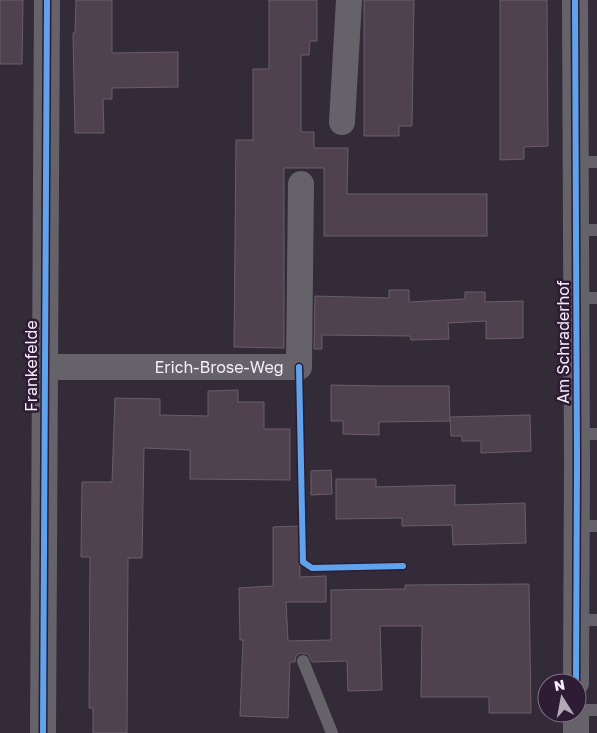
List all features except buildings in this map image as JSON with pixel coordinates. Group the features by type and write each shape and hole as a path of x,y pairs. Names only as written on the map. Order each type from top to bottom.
{"street":[{"name":"Frankefelde","path":"43,733 47,0"},
{"path":"342,122 349,0"},
{"name":"Am Schraderhof","path":"575,0 586,162 587,620 578,673"},
{"name":"Erich-Brose-Weg","path":"45,367 299,367 301,184"}],"lane":[{"path":"304,661 332,733"}],"cycle path":[{"path":"43,733 47,0"},
{"path":"575,0 576,673"},
{"path":"299,367 303,562 312,568 403,566"}]}
